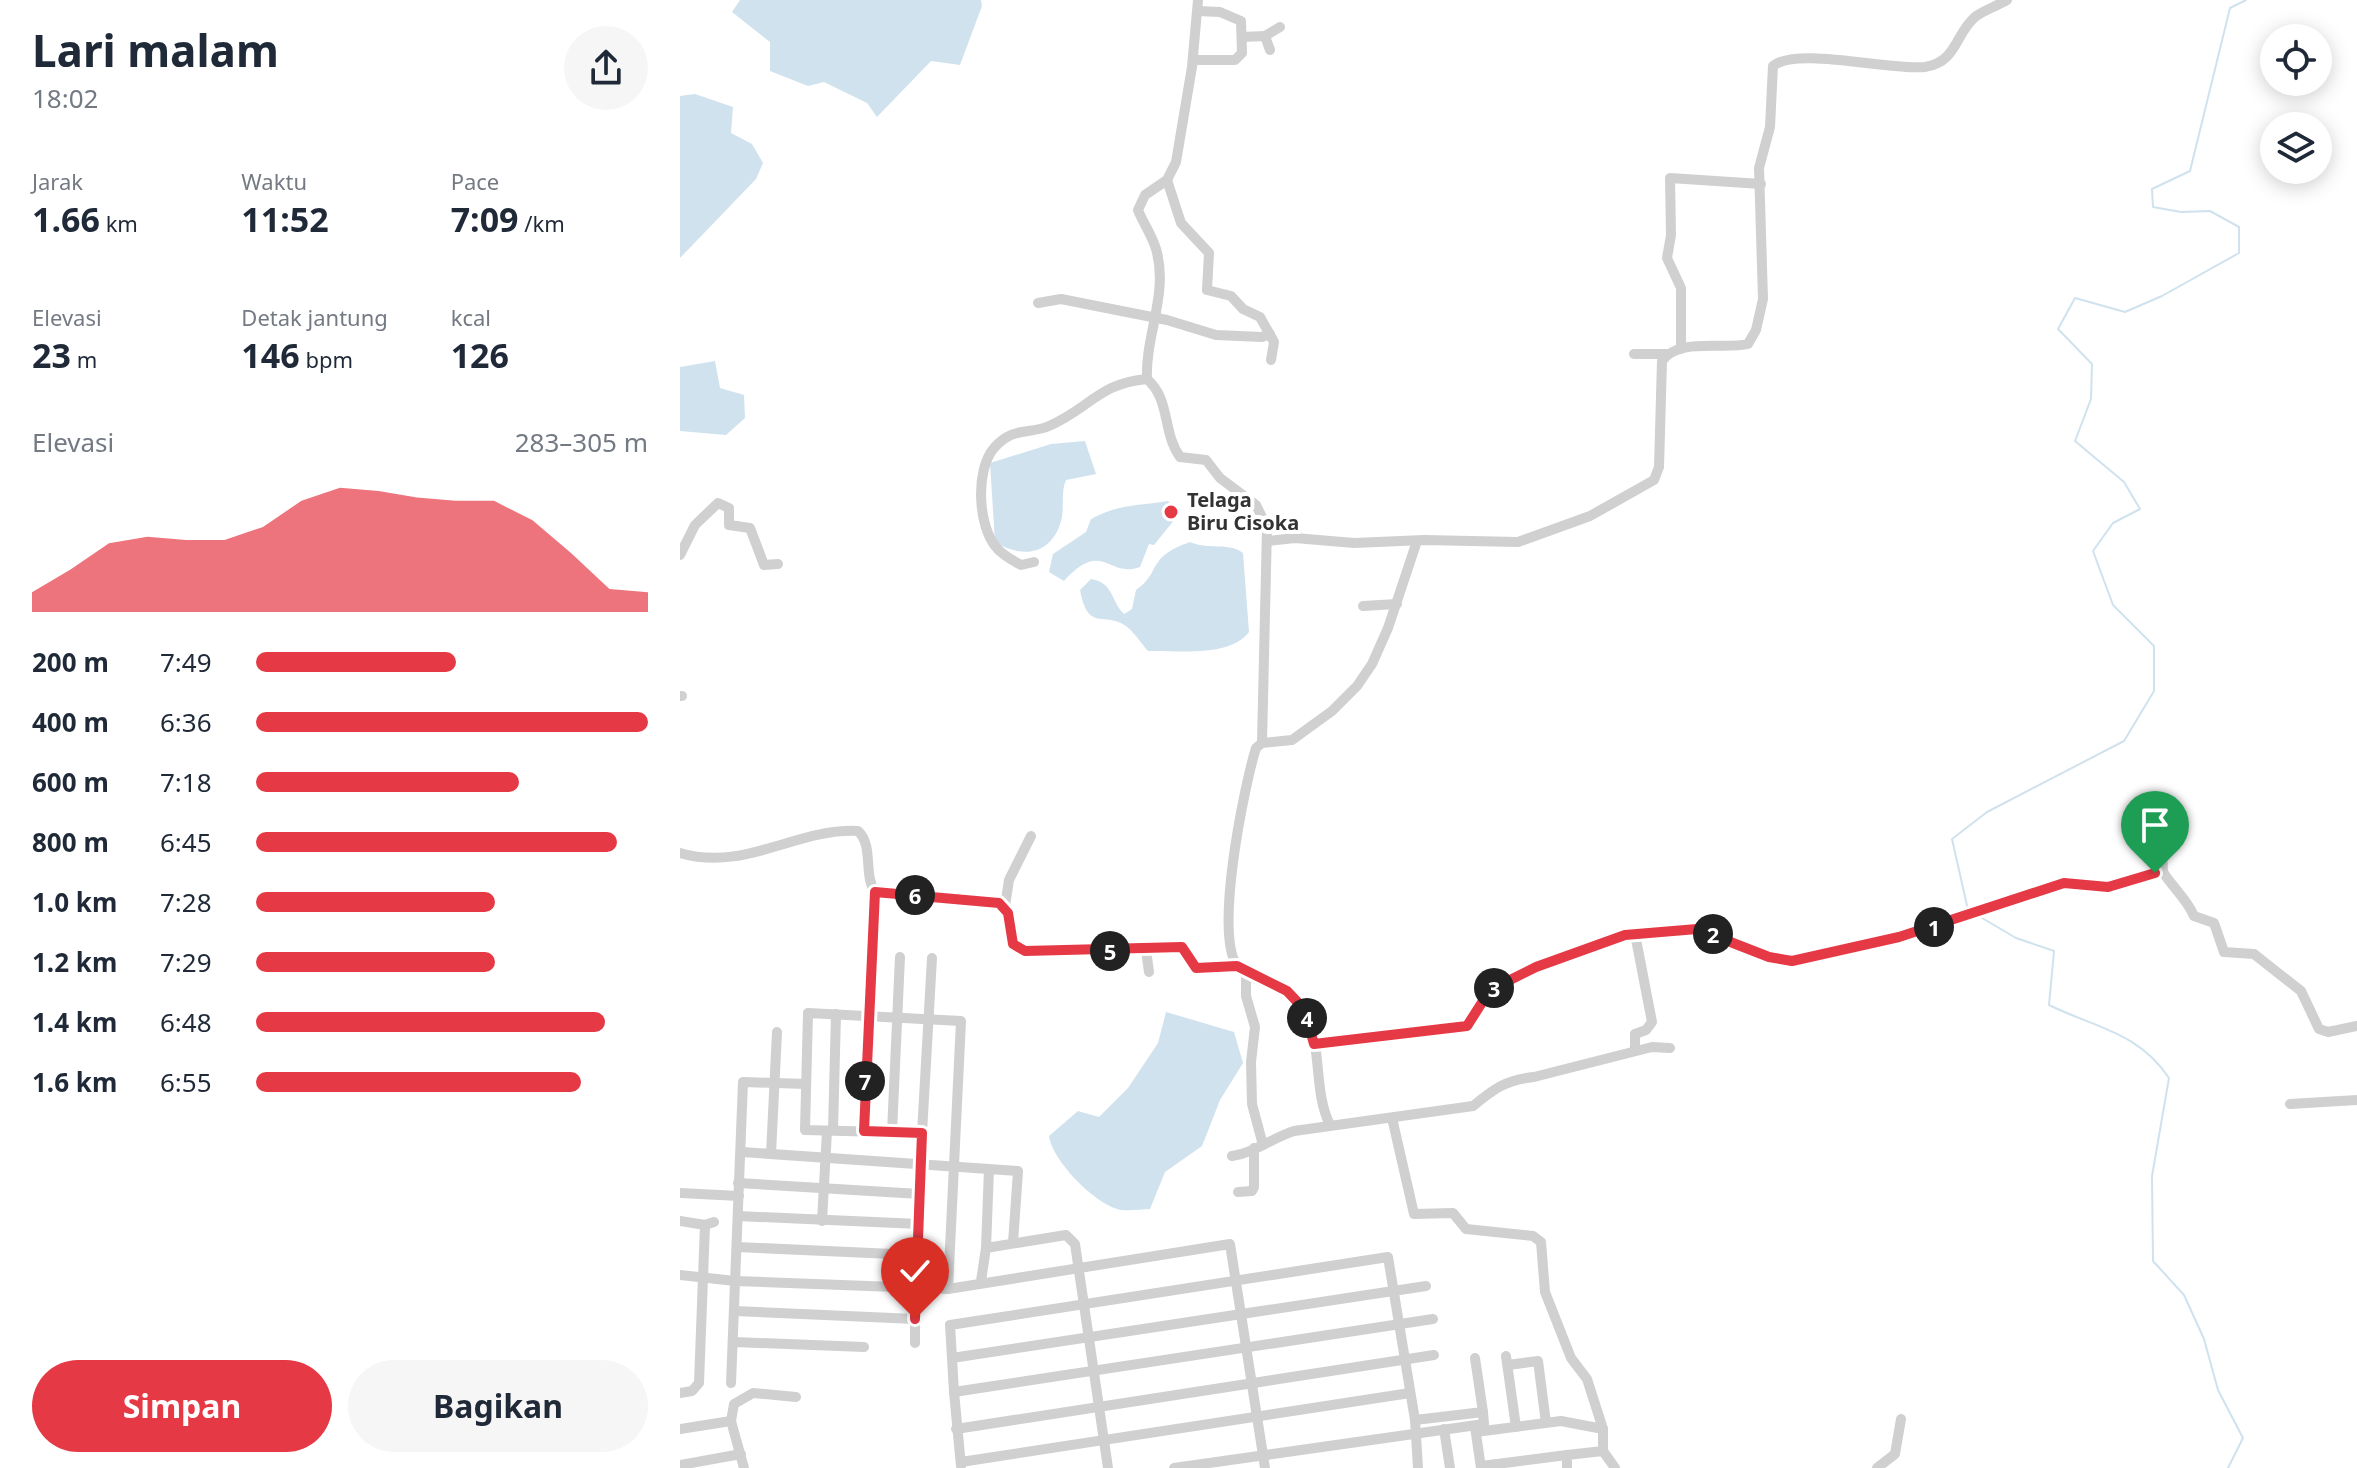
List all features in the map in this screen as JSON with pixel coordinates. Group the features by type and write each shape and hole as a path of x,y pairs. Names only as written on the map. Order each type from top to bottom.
{"street":[{"path":"1634,354 1741,346 1753,338 1763,299 1761,154 1771,110 1770,70 1777,62 1819,59 1925,67 1953,53 1976,16 2007,0"},
{"path":"1147,379 1154,318 1159,302 1157,252 1138,210 1145,195 1167,180 1176,162 1193,60 1198,5 1239,19 1242,53 1235,60 1193,60"},
{"path":"1242,37 1265,36 1280,27"},
{"path":"1265,36 1270,50"},
{"path":"1681,349 1681,288 1667,258 1671,235 1670,178 1761,184"},
{"path":"1167,180 1181,223 1209,253 1209,292 1235,299 1243,309 1260,317 1274,342 1271,360"},
{"path":"1038,303 1061,299 1154,318 1216,335 1252,337 1270,334"},
{"path":"1268,541 1518,542 1590,516 1654,480 1659,467 1659,372 1666,354"},
{"path":"1147,379 1163,395 1171,440 1180,457 1206,460 1220,478 1256,505 1263,517 1268,541 1263,589 1262,743 1252,759 1232,853 1230,917 1233,955 1241,970 1255,1027 1251,1062 1252,1104 1259,1146 1254,1187 1252,1191 1238,1192"},
{"path":"1034,562 1021,565 999,551 984,526 984,477 991,451 1015,432 1047,428 1118,383 1147,379"},
{"path":"680,555 695,525 718,503 729,508 729,525 750,528 764,565 778,564"},
{"path":"1262,743 1292,740 1332,711 1357,686 1372,664 1397,604 1417,541"},
{"path":"1363,606 1397,604"},
{"path":"2160,803 2163,872 2175,892 2188,903 2194,916 2214,923 2224,952 2254,954 2301,991 2319,1029 2328,1032 2357,1026"},
{"path":"680,853 720,858 760,853 817,835 858,831 865,843 870,884 875,892 864,1131"},
{"path":"1031,836 1009,880 1005,906 1013,944 1025,951 1179,947 1196,968 1241,970 1287,991 1300,1002 1314,1044 1330,1125"},
{"path":"1314,1044 1467,1026 1490,990 1595,944 1635,934 1697,929 1769,957 1792,961 1950,922 2064,883 2108,887 2163,872"},
{"path":"875,892 1005,906"},
{"path":"1635,934 1652,1022 1646,1030 1635,1034 1635,1051"},
{"path":"1146,950 1149,972"},
{"path":"892,1132 900,957"},
{"path":"915,1343 915,1255 932,958"},
{"path":"922,1133 805,1130 808,1013 961,1021 948,1289"},
{"path":"822,1221 836,1014"},
{"path":"771,1154 777,1032"},
{"path":"1232,1156 1249,1153 1294,1131 1473,1106 1480,1097 1511,1079 1635,1051 1670,1048"},
{"path":"731,1383 743,1082 806,1084"},
{"path":"2290,1104 2357,1100"},
{"path":"1392,1118 1414,1214 1453,1213 1466,1229 1533,1236 1541,1242 1545,1292 1571,1358 1587,1379 1603,1429 1603,1451 1615,1468"},
{"path":"742,1152 1018,1171 1013,1243"},
{"path":"981,1281 986,1248 989,1169"},
{"path":"738,1183 920,1194"},
{"path":"680,1193 739,1196"},
{"path":"738,1216 919,1224"},
{"path":"680,1221 710,1224 703,1279 699,1383 692,1391 680,1393"},
{"path":"986,1248 1066,1235 1075,1244 1108,1468"},
{"path":"680,1275 735,1281 948,1289 981,1281 1230,1244 1265,1468"},
{"path":"737,1247 915,1255"},
{"path":"1410,1393 1104,1438 961,1465 950,1325 1388,1257 1392,1290 1410,1393 1415,1426 1418,1468"},
{"path":"952,1358 1426,1286"},
{"path":"734,1311 915,1319"},
{"path":"954,1392 1433,1319"},
{"path":"734,1342 864,1347"},
{"path":"956,1429 1434,1355"},
{"path":"1475,1358 1484,1424 1475,1428"},
{"path":"1516,1427 1507,1360 1538,1361 1546,1423"},
{"path":"744,1468 731,1421 734,1404 751,1394 796,1397"},
{"path":"1174,1468 1263,1455 1483,1412"},
{"path":"1877,1468 1895,1454 1901,1419"},
{"path":"680,1429 731,1421"},
{"path":"1415,1426 1444,1429 1580,1423 1603,1429"},
{"path":"1475,1428 1481,1467 1603,1451"},
{"path":"1444,1429 1450,1468"},
{"path":"680,1465 741,1454"},
{"path":"1567,1455 1567,1468"}],"water":[{"path":"740,0 981,0 982,6 960,65 931,61 877,117 867,103 824,82 808,86 770,71 770,42 732,12"},
{"path":"695,94 733,107 731,133 752,144 763,163 756,179 680,258 680,96"},
{"path":"715,361 720,388 744,395 745,418 726,435 680,431 680,367"},
{"path":"1085,441 1096,474 1066,480 1062,517 1052,539 1045,546 1027,552 1006,548 995,542 990,463 1051,444"},
{"name":"Telaga Biru Cisoka","path":"1168,501 1179,514 1154,545 1149,544 1140,567 1129,569 1105,562 1088,562 1064,581 1049,572 1053,554 1086,532 1091,519 1119,508"},
{"name":"Telaga Biru Cisoka","path":"1190,542 1231,548 1243,553 1249,632 1240,640 1229,646 1202,651 1148,651 1126,626 1088,612 1080,590 1091,579 1108,588 1124,614 1132,609 1136,590 1160,559"},
{"path":"1166,1012 1234,1032 1243,1063 1220,1100 1202,1146 1165,1172 1150,1209 1117,1209 1097,1198 1075,1179 1058,1157 1049,1136 1078,1111 1099,1117 1128,1088 1158,1043"}],"waterway":[{"path":"1968,910 1952,839 1987,812 2124,741 2154,691 2154,646 2113,605 2093,551 2113,523 2140,509 2124,482 2075,441 2091,399 2092,364 2058,329 2075,298 2125,312 2162,296 2239,253 2239,227 2210,211 2181,212 2153,207 2152,189 2190,171 2230,8 2246,0"},
{"path":"1977,915 2016,938 2054,951 2049,1005 2130,1041 2144,1050 2169,1078 2152,1176 2153,1261 2184,1295 2204,1339 2218,1390 2243,1438 2228,1468"}],"place":[{"name":"Telaga Biru Cisoka","path":"1171,512"}],"route":[{"path":"915,1319 915,1255 922,1133 864,1131 875,892 999,903 1005,906 1008,913 1013,944 1025,951 1146,950 1175,946 1184,949 1190,963 1196,968 1237,966 1287,991 1300,1002 1314,1044 1462,1028 1471,1022 1476,1007 1490,990 1536,967 1625,935 1697,929 1769,957 1792,961 1938,926 2064,883 2108,887 2155,873"}]}
